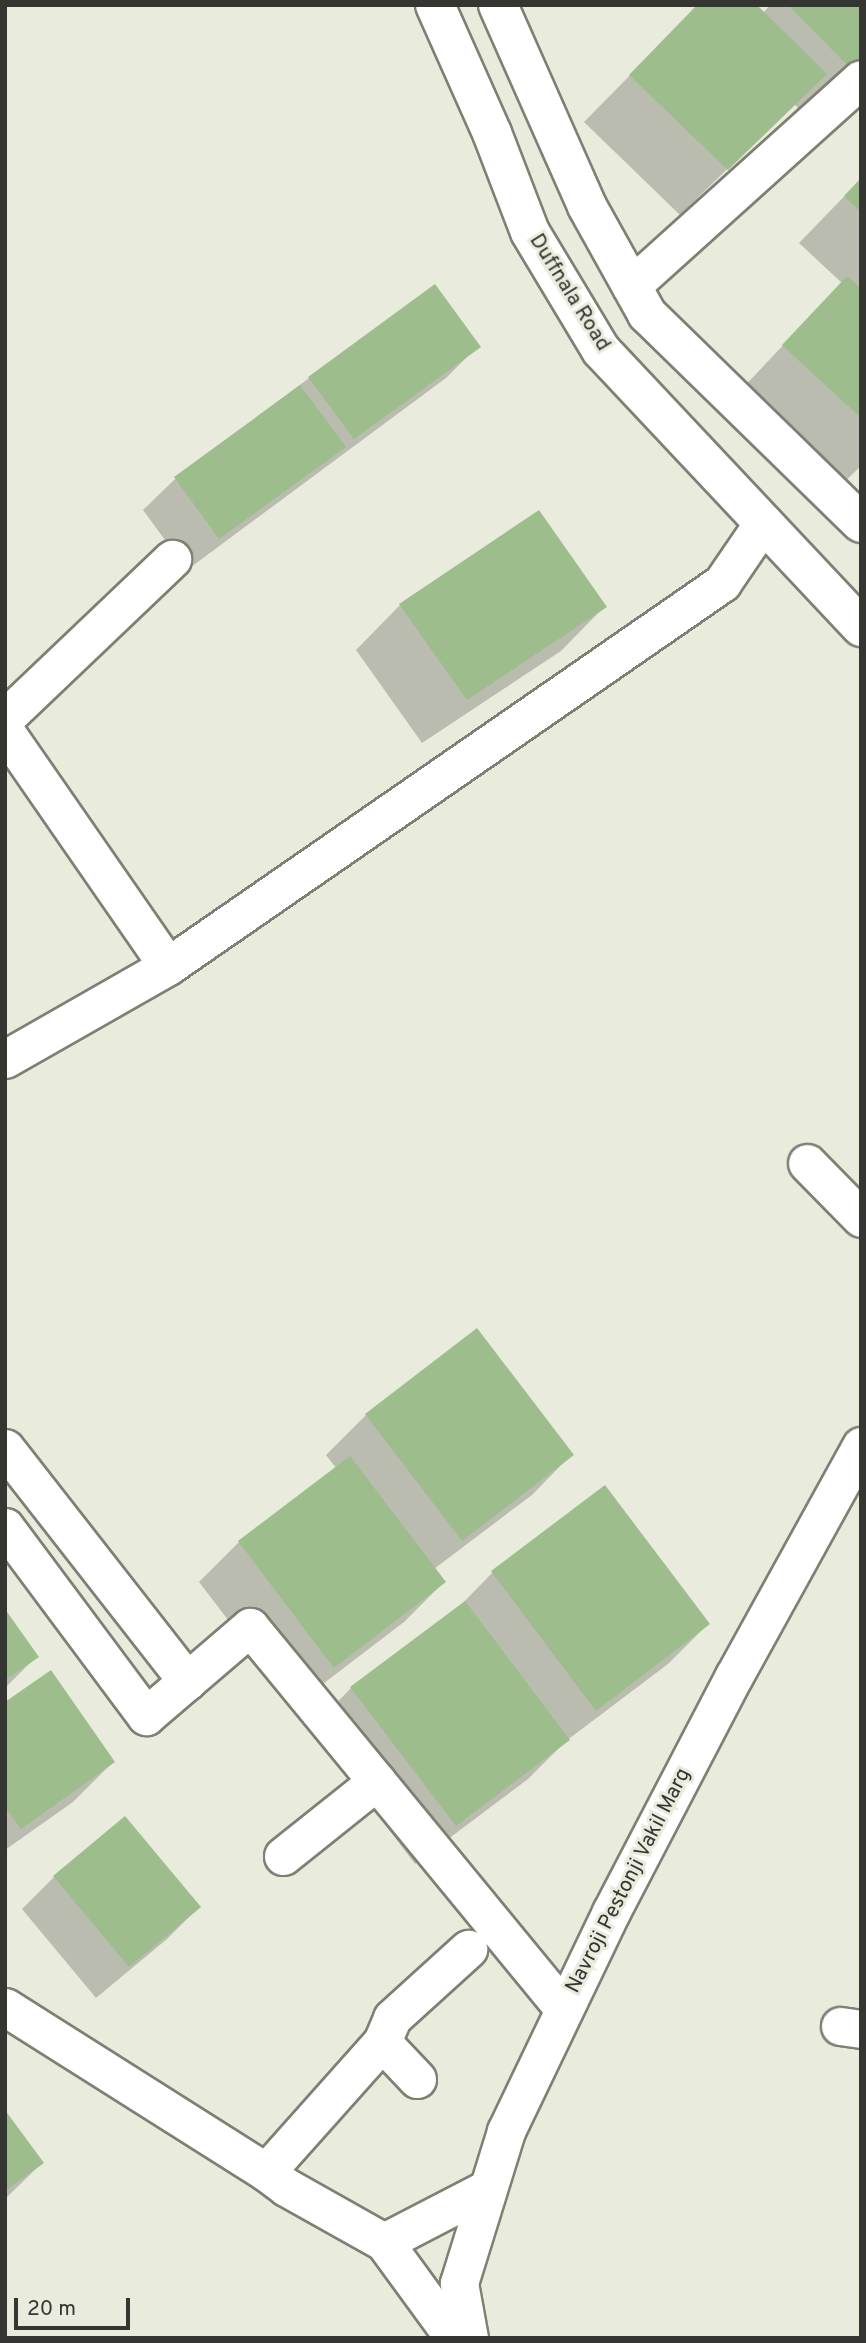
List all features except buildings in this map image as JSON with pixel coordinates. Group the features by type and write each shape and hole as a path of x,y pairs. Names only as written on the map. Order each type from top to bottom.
{"main road":[{"name":"Duffnala Road","path":"435,5 492,133 530,232 601,349 861,627"},
{"path":"498,5 587,206 647,314 861,523"}],"street":[{"path":"631,286 861,79"},
{"path":"5,1059 168,966 722,583 763,523"},
{"path":"5,718 172,559"},
{"path":"5,731 168,966"},
{"path":"807,1163 861,1218"},
{"name":"Navroji Pestonji Vakil Marg","path":"469,2338 459,2283 506,2131 611,1912 734,1676 861,1446"},
{"path":"5,1448 187,1682"},
{"path":"5,1527 146,1716 250,1627 564,2009"},
{"path":"283,1856 377,1781"},
{"path":"266,2172 382,2042 392,2018 468,1949"},
{"path":"5,2007 286,2187 384,2242 454,2338"},
{"path":"382,2042 417,2079"},
{"path":"384,2242 488,2188"}]}
